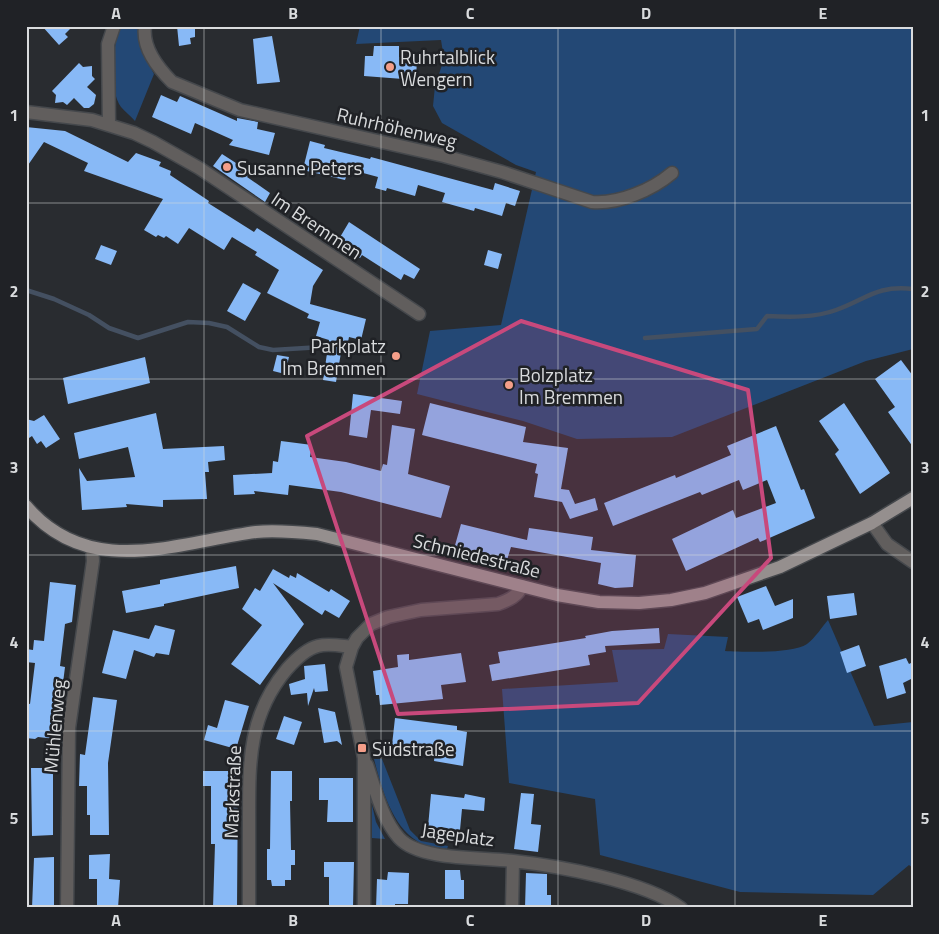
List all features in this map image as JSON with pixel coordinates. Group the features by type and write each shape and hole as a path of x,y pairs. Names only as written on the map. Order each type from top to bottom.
{"main road":[{"name":"Schmiedestraße","path":"26,506 59,534 92,548 123,552 174,547 256,532 301,532 332,536 582,600 613,603 671,600 724,588 780,568 872,523 913,498"}],"street":[{"path":"109,124 108,52 114,26"},
{"name":"Ruhrhöhenweg","path":"146,26 146,46 164,74 172,82 240,110 444,156 502,172 592,202 606,203 630,195 659,184 672,173"},
{"name":"Im Bremmen","path":"26,112 92,120 109,124 134,133 180,156 419,314"},
{"path":"872,523 887,544 913,562"},
{"name":"Mühlenweg","path":"67,908 69,728 93,561 92,548"},
{"path":"364,908 364,758 346,667 352,647 357,638 371,624 408,612 498,604 519,592 522,586"},
{"name":"Markstraße","path":"249,908 250,752 257,722 274,688 301,655 316,646 352,647"},
{"name":"Jageplatz","path":"364,758 389,822 406,844 432,853 513,861 600,877 676,906"},
{"name":"Jageplatz","path":"512,908 513,861"}],"highlighted area":[{"path":"521,321 748,390 771,558 638,703 398,714 307,436"}],"shaded area":[{"path":"120,26 141,26 140,48 154,74 135,121 121,107 114,90 113,67 115,45"},
{"path":"360,26 913,26 913,349 866,361 672,437 577,439 523,421 417,394 430,331 501,325 536,172 516,165 442,123 433,106 435,86 444,59 441,40 356,44"},
{"path":"828,620 874,726 913,722 913,868 909,865 873,895 740,892 600,855 595,799 509,783 502,689 618,682 612,650 664,649 668,634 728,637 725,651 768,652 791,649 807,644 816,636"},
{"path":"374,759 382,759 410,830 421,841 448,846 447,849 420,843 400,825 388,804"},
{"path":"372,805 376,822 385,839 372,838"}],"building":[{"path":"42,26 73,26 65,34 68,37 59,45"},
{"path":"177,26 195,26 195,37 190,38 191,44 179,46"},
{"path":"272,36 280,82 257,84 253,39"},
{"name":"Ruhrtalblick Wengern","path":"374,46 399,46 399,57 417,58 416,80 364,76 365,56 373,56"},
{"path":"79,63 83,67 92,66 92,76 95,79 87,87 96,95 94,104 89,108 84,108 74,98 67,105 63,102 55,103 56,95 52,91"},
{"path":"161,95 177,102 180,96 237,121 237,118 258,122 257,129 275,133 269,155 229,145 233,140 195,123 191,134 152,117"},
{"path":"26,127 65,131 128,162 136,153 161,162 159,166 171,171 170,175 209,201 208,203 254,232 257,228 323,270 313,286 310,304 366,319 361,340 349,337 348,342 343,341 336,382 323,380 329,340 316,336 320,322 307,318 309,314 267,293 279,270 255,255 257,252 232,237 224,250 189,228 178,244 166,236 164,238 158,235 156,237 144,230 163,199 84,171 88,163 44,142 26,168"},
{"path":"310,141 325,145 324,148 370,159 371,157 493,190 495,183 520,191 515,206 506,203 502,216 475,208 474,211 442,202 445,193 418,185 415,196 387,188 386,191 375,188 378,177 352,170 351,175 347,174 345,180 307,171 309,166 304,165"},
{"path":"222,154 250,172 247,177 270,193 265,202 213,166"},
{"path":"349,222 420,269 414,279 404,274 401,280 362,255 360,258 336,244"},
{"path":"101,245 117,251 111,265 95,259"},
{"path":"488,250 502,254 498,269 484,265"},
{"path":"243,283 261,293 245,321 227,311"},
{"path":"277,355 289,357 285,374 273,371"},
{"path":"145,357 150,383 68,404 63,378"},
{"path":"901,360 913,376 913,447 888,412 895,407 875,379"},
{"path":"353,394 402,401 400,414 371,410 367,438 349,435"},
{"path":"430,403 526,427 523,442 568,448 561,489 569,490 575,504 595,498 598,510 570,519 562,502 534,497 538,474 535,473 537,464 422,435"},
{"path":"844,403 890,473 860,494 835,454 839,450 819,421"},
{"path":"156,413 163,449 224,446 225,460 208,462 209,472 205,472 207,499 163,500 163,507 126,504 127,507 82,510 79,468 87,481 135,477 128,447 79,459 74,433"},
{"path":"44,415 60,439 46,448 41,441 37,444 32,436 26,440 26,419 34,421"},
{"path":"392,425 415,429 408,474 450,486 441,518 341,492 289,485 288,495 254,491 255,494 234,495 233,475 272,473 273,461 278,462 281,441 312,445 310,457 346,462 381,471 383,464 387,465"},
{"path":"776,426 801,490 804,489 815,518 760,542 758,538 686,571 672,539 733,510 736,518 776,503 767,480 743,490 739,480 702,495 700,492 613,526 604,503 675,475 676,478 731,455 727,446"},
{"path":"461,524 527,540 529,528 593,537 591,550 636,555 633,587 615,588 598,584 601,563 511,547 507,560 481,552 480,557 454,549"},
{"path":"236,566 239,588 126,613 122,591 160,584 160,580"},
{"path":"273,569 289,578 290,575 296,578 297,573 329,592 331,589 350,601 339,618 325,610 322,615 273,583 304,624 260,685 231,664 262,625 242,609 255,588 260,591"},
{"path":"50,582 76,585 72,622 65,624 60,666 65,667 56,739 26,738 26,703 30,704 35,663 26,662 26,649 33,650 34,640 44,641"},
{"path":"766,586 775,606 793,599 793,618 763,630 759,619 748,623 737,597"},
{"path":"854,593 857,615 830,619 827,596"},
{"path":"155,625 175,630 169,655 156,653 154,657 134,650 126,679 102,673 113,630 149,639"},
{"path":"659,628 660,643 605,646 606,652 588,655 590,665 492,681 489,665 500,663 498,652 586,638 585,636 612,631"},
{"path":"859,645 866,666 847,673 840,652"},
{"path":"461,653 466,682 441,685 443,699 380,705 379,695 376,695 373,671 398,667 397,655 409,654 409,660"},
{"path":"906,658 909,664 913,662 913,678 903,683 906,693 887,699 879,666"},
{"path":"325,664 328,691 315,692 314,688 308,706 307,693 291,695 289,684 305,679 304,666"},
{"path":"93,697 117,700 108,763 109,835 90,835 90,815 87,815 87,786 79,786 80,754 85,755"},
{"path":"225,700 249,706 236,749 204,740 208,725 217,728"},
{"path":"318,708 335,712 342,745 337,741 324,743"},
{"path":"284,716 302,722 294,745 276,739"},
{"path":"395,718 457,726 457,730 467,732 463,766 434,761 435,752 392,745"},
{"path":"31,768 53,768 53,835 32,836"},
{"path":"203,771 238,771 237,908 213,908 215,844 211,844 211,786 203,786"},
{"path":"271,771 292,771 292,801 290,801 291,850 295,850 295,865 291,865 291,880 285,880 285,886 272,886 271,880 267,880 267,849 270,849"},
{"path":"319,778 353,778 353,822 327,822 328,800 319,800"},
{"path":"521,793 534,794 531,824 541,825 538,852 514,849"},
{"path":"431,794 464,798 465,794 485,798 484,811 462,809 460,830 428,827"},
{"path":"110,854 109,879 120,880 118,908 97,908 97,879 89,879 89,855"},
{"path":"54,857 54,908 32,908 34,858"},
{"path":"324,862 354,862 353,907 329,906 329,877 324,877"},
{"path":"445,870 460,870 461,880 464,880 464,899 445,899"},
{"path":"388,872 409,873 408,904 395,904 395,908 376,908 377,879 387,880"},
{"path":"526,873 547,874 547,895 551,895 551,907 525,908"}],"waterway":[{"path":"645,338 757,329 767,316 793,317 828,313 881,291 900,288 913,289"},
{"path":"26,290 54,299 89,315 109,328 138,338 188,322 209,323 227,327 259,347 273,350 354,345"}],"place":[{"name":"Ruhrtalblick Wengern","path":"390,67"},
{"name":"Susanne Peters","path":"227,167"},
{"name":"Parkplatz Im Bremmen","path":"396,356"},
{"name":"Bolzplatz Im Bremmen","path":"509,385"},
{"name":"Südstraße","path":"362,748"}]}
